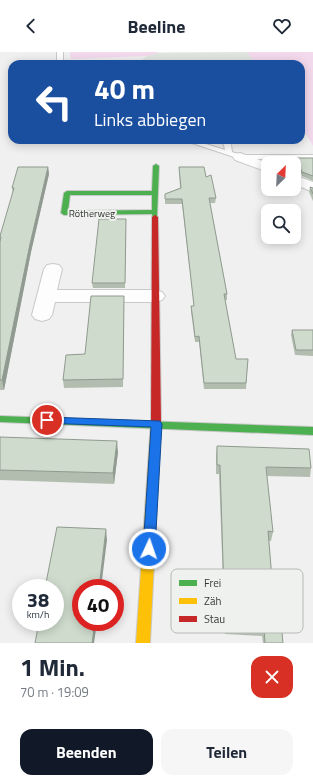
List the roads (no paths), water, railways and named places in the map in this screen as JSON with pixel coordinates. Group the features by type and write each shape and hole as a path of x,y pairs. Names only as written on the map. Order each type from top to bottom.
{"street":[{"path":"234,155 261,165"},
{"path":"144,643 156,424 156,166"},
{"path":"301,182 313,187"},
{"name":"Rötherweg","path":"155,212 64,213 68,193 156,193"},
{"path":"42,315 53,269"},
{"path":"47,296 155,296"},
{"path":"0,419 313,431"}],"lane":[{"path":"199,144 234,155 313,157"},
{"path":"227,144 234,155"}]}
